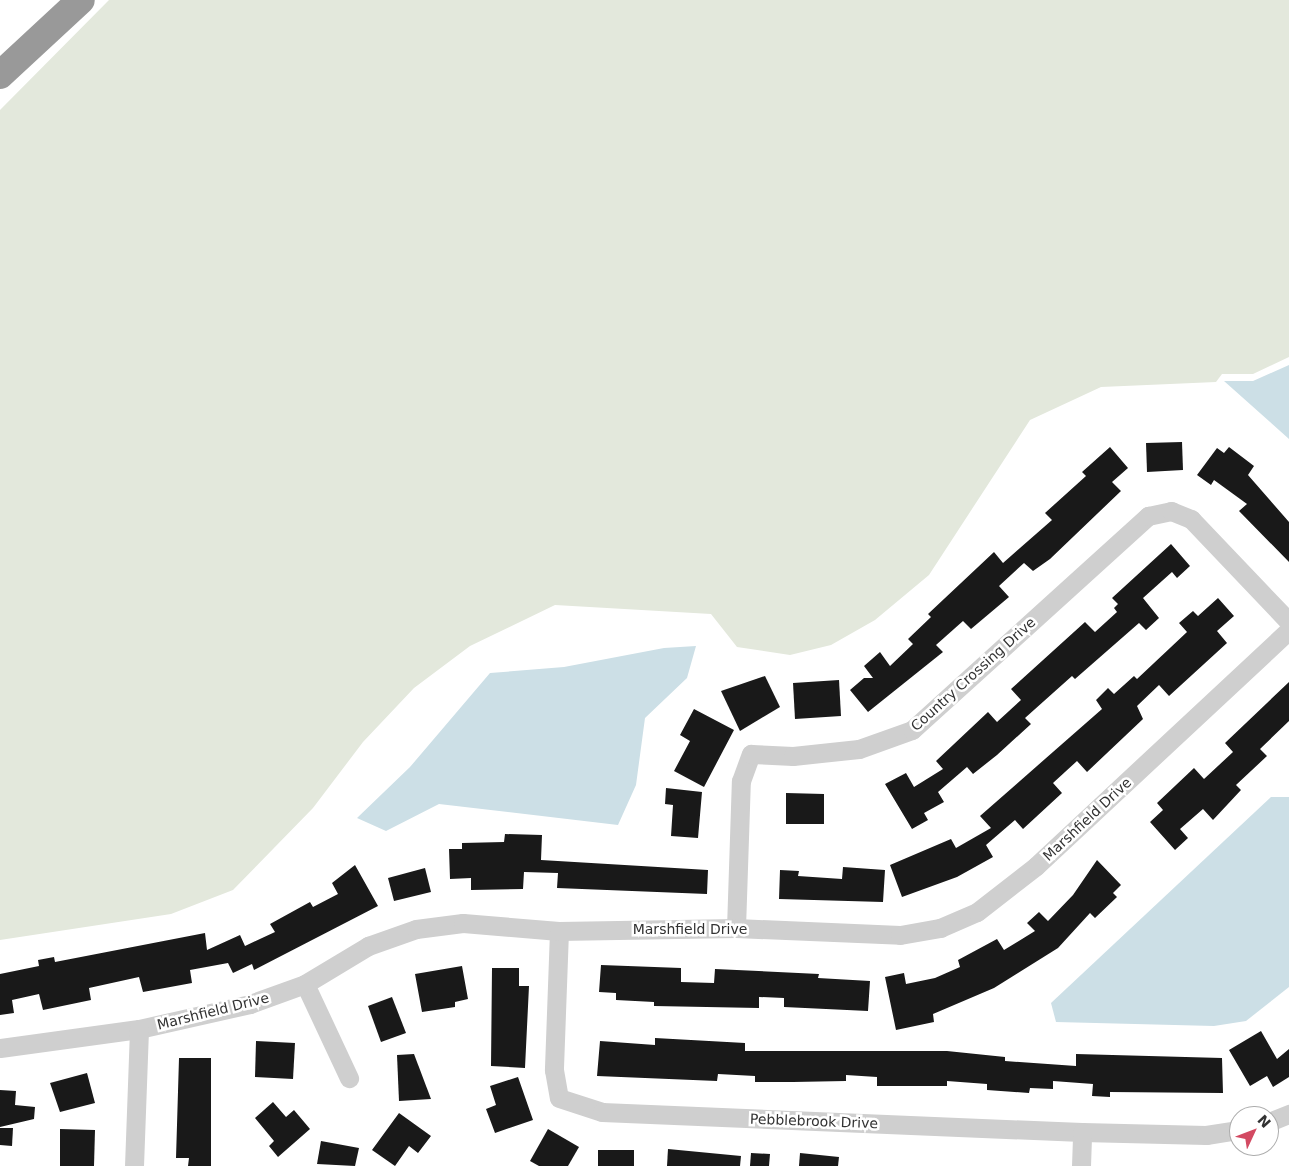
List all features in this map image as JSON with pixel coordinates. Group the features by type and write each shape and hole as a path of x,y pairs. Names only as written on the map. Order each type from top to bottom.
{"highway":[{"path":"0,52 56,0"},
{"path":"0,75 81,0"}],"street":[{"name":"Country Crossing Drive","path":"736,928 741,781 750,754 793,756 859,749 912,730 1148,516 1171,511 1191,519 1289,622"},
{"name":"Marshfield Drive","path":"0,1048 139,1029 250,1004 305,984 368,946 416,929 463,923 559,931 736,928 900,935 940,928 977,912 1036,866 1289,630"},
{"name":"Pebblebrook Drive","path":"559,931 554,1070 560,1098 602,1112 1082,1132 1206,1135 1229,1132"},
{"path":"305,984 349,1078"},
{"path":"134,1166 139,1029"},
{"path":"1081,1166 1082,1132"}],"shaded area":[{"path":"109,0 1289,0 1289,357 1253,374 1222,374 1216,382 1101,387 1030,420 929,575 875,620 831,645 790,655 737,647 711,614 555,605 470,646 414,688 363,742 313,808 233,890 171,914 0,940 0,110"},
{"path":"1289,365 1289,439 1224,381 1253,381"},
{"path":"696,646 687,678 645,718 636,785 618,825 439,804 386,831 357,818 410,767 490,673 564,667 664,648"},
{"path":"1271,797 1289,797 1289,987 1246,1021 1214,1026 1056,1022 1051,1003"}],"building":[{"path":"1182,442 1183,470 1147,472 1146,443"},
{"path":"1110,447 1128,468 1112,482 1121,491 1050,559 1033,571 1024,563 999,586 1009,597 971,629 963,621 936,645 943,652 868,712 850,690 864,678 873,678 864,666 880,652 890,666 913,644 908,639 931,617 928,614 994,552 1003,563 1052,520 1045,513 1086,476 1082,472"},
{"path":"1229,447 1254,466 1248,475 1289,522 1289,562 1239,511 1247,504 1214,480 1211,485 1197,475 1217,448 1224,453"},
{"path":"1171,544 1190,566 1177,578 1172,572 1143,598 1159,618 1146,630 1139,623 1075,679 1072,676 1025,718 1031,724 997,755 973,774 967,767 938,792 944,802 924,813 928,820 912,829 885,784 906,773 914,787 943,769 936,761 988,712 997,722 1021,700 1011,689 1085,622 1095,632 1117,612 1114,608 1118,604 1112,598"},
{"path":"1218,598 1234,616 1217,631 1227,643 1169,696 1159,685 1137,706 1143,719 1087,772 1077,761 1053,783 1062,793 1023,829 1015,820 986,845 993,857 957,877 902,897 890,865 951,839 956,848 991,828 980,816 1102,709 1096,700 1108,688 1114,694 1134,676 1137,679 1187,632 1179,623 1193,611 1198,616"},
{"path":"765,676 780,707 740,731 721,691"},
{"path":"839,680 841,716 795,719 793,683"},
{"path":"1289,682 1289,721 1260,749 1267,756 1236,785 1241,790 1213,820 1203,809 1180,829 1188,838 1175,850 1150,822 1163,810 1157,803 1194,768 1204,779 1233,752 1225,743"},
{"path":"694,709 734,730 704,787 674,771 690,741 680,735"},
{"path":"666,788 702,792 698,838 671,836 673,805 665,804"},
{"path":"786,793 824,794 824,824 786,824"},
{"path":"505,834 542,835 541,860 708,870 707,894 557,888 558,873 524,872 523,889 471,890 471,878 450,879 449,849 462,849 462,843 504,842"},
{"path":"1097,860 1121,885 1113,893 1117,897 1095,918 1090,913 1058,948 994,988 933,1014 934,1022 896,1030 885,977 904,973 906,984 935,978 960,967 958,960 997,939 1004,950 1035,931 1027,923 1039,912 1048,921 1073,895"},
{"path":"355,865 378,906 254,970 252,964 233,973 228,963 190,970 192,983 143,992 139,977 89,988 91,1000 43,1010 39,994 12,1000 14,1013 0,1015 0,974 39,966 38,960 54,957 55,962 205,933 207,950 240,935 245,946 275,932 270,924 310,902 313,907 338,894 332,883"},
{"path":"843,867 885,870 883,902 779,899 780,870 799,871 798,876 842,879"},
{"path":"425,868 431,892 394,901 388,878"},
{"path":"601,965 681,968 681,982 714,983 715,969 819,974 818,978 870,981 868,1011 784,1007 784,998 759,997 759,1008 654,1006 654,1002 616,1000 616,993 599,992"},
{"path":"462,966 468,999 455,1002 455,1007 422,1012 415,974"},
{"path":"492,968 519,968 519,986 529,986 525,1068 491,1066"},
{"path":"392,997 406,1033 381,1042 368,1006"},
{"path":"1261,1031 1277,1059 1289,1049 1289,1077 1273,1087 1267,1076 1250,1086 1229,1050"},
{"path":"655,1038 745,1043 745,1051 947,1051 1005,1057 1005,1061 1076,1066 1076,1054 1222,1058 1223,1093 1110,1092 1110,1097 1092,1096 1093,1084 1053,1081 1053,1089 1030,1088 1029,1093 987,1090 987,1084 947,1081 947,1086 877,1086 877,1077 846,1075 846,1081 793,1082 755,1082 755,1076 718,1074 717,1081 597,1076 600,1041 655,1045"},
{"path":"256,1041 295,1043 293,1079 255,1077"},
{"path":"414,1054 431,1099 399,1101 397,1055"},
{"path":"179,1058 211,1058 211,1166 188,1166 189,1158 176,1158"},
{"path":"87,1073 95,1103 60,1112 50,1083"},
{"path":"518,1077 533,1120 495,1133 486,1109 496,1105 490,1086"},
{"path":"0,1090 16,1091 15,1105 35,1107 34,1119 0,1127"},
{"path":"273,1102 286,1117 294,1110 310,1129 278,1157 269,1146 274,1141 255,1118"},
{"path":"399,1113 431,1136 418,1153 409,1146 395,1166 372,1150"},
{"path":"0,1128 13,1128 12,1146 0,1145"},
{"path":"60,1129 95,1130 94,1166 60,1166"},
{"path":"548,1129 579,1147 568,1166 539,1166 530,1161"},
{"path":"321,1141 359,1148 355,1166 317,1164"},
{"path":"668,1149 741,1156 740,1166 667,1166"},
{"path":"598,1150 634,1150 634,1166 598,1166"},
{"path":"751,1153 770,1154 769,1166 750,1166"},
{"path":"800,1153 839,1157 838,1166 799,1166"}]}
